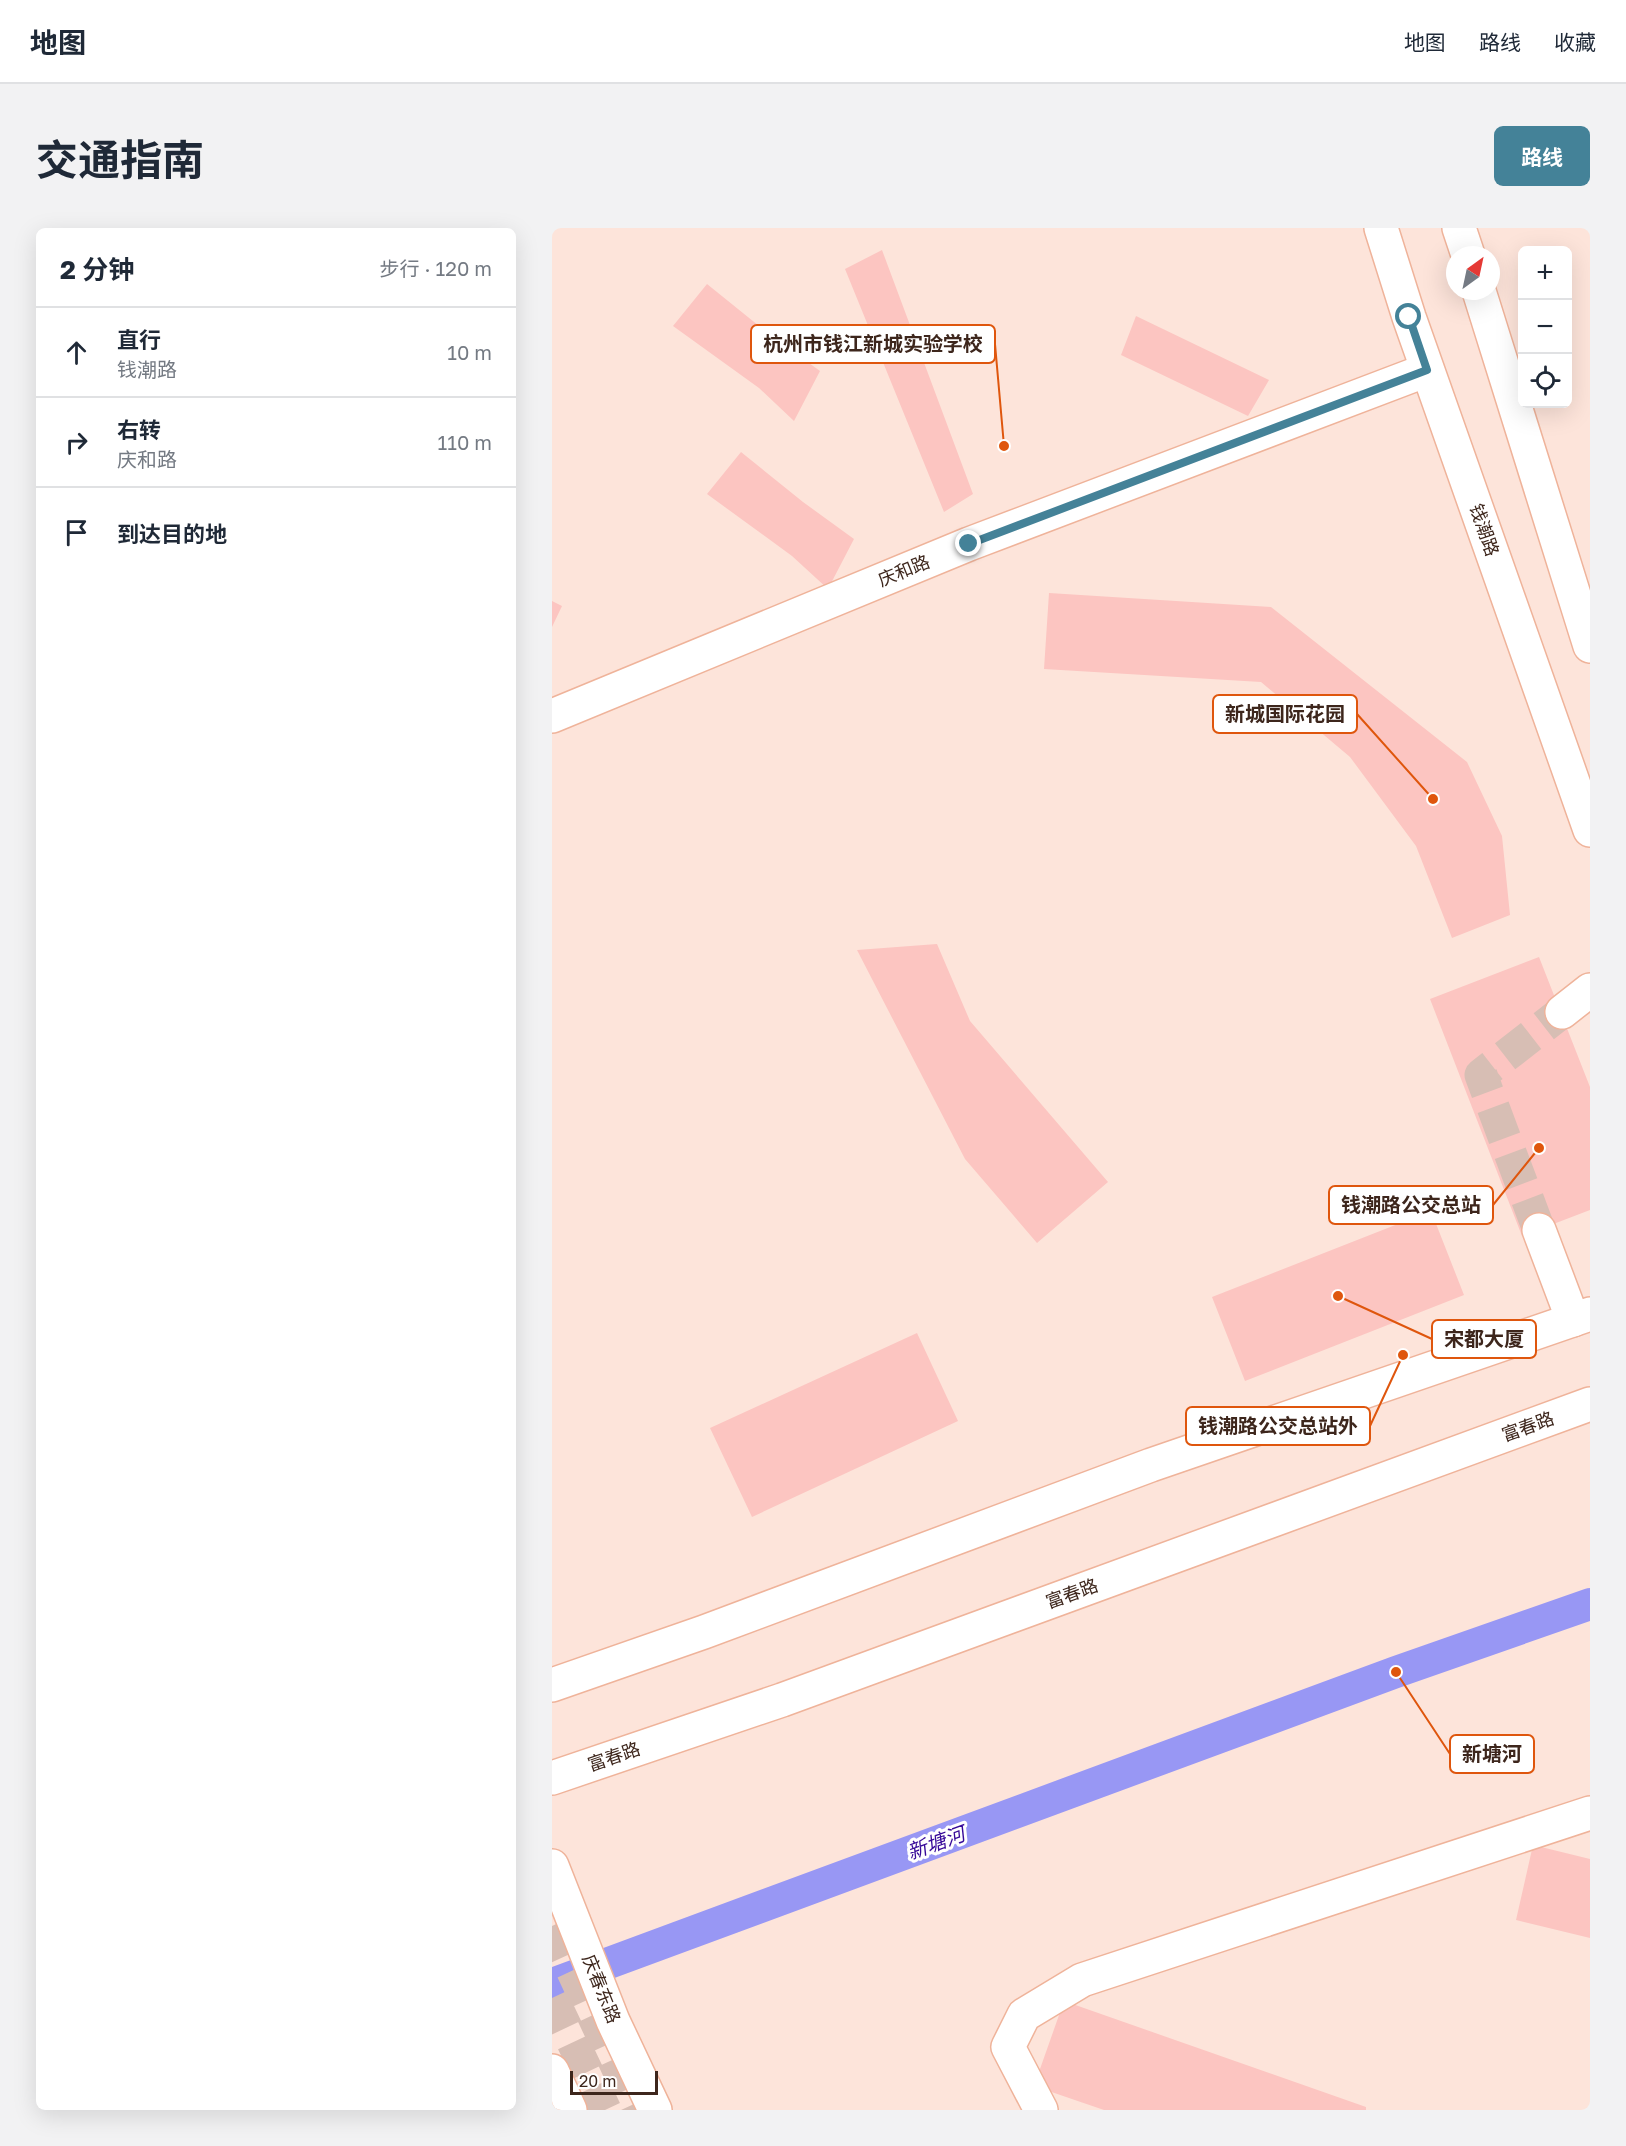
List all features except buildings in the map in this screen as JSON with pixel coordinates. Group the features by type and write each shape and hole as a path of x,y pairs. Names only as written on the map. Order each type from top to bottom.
{"main road":[{"name":"钱潮路","path":"1381,228 1427,370 1590,830"},
{"path":"1459,228 1465,246"},
{"path":"1482,300 1590,646"},
{"name":"庆和路","path":"552,716 969,544 1427,370"},
{"path":"1562,1012 1590,990"},
{"path":"552,1685 704,1632 1151,1465 1581,1317 1539,1230"},
{"name":"富春路","path":"552,1778 782,1700 1590,1404"},
{"path":"1041,2110 1008,2047 1024,2015 1082,1980 1590,1813"},
{"name":"庆春东路","path":"552,1866 613,2021 655,2110"},
{"path":"552,2072 570,2110"}],"waterway":[{"name":"新塘河","path":"552,1984 1396,1672 1590,1604"}],"tunnel":[{"path":"1539,1230 1481,1075 1562,1012"},
{"path":"552,1926 637,2110"},
{"path":"552,1998 605,2110"}],"place":[{"name":"杭州市钱江新城实验学校","path":"1004,446"},
{"name":"新城国际花园","path":"1433,799"},
{"name":"钱潮路公交总站","path":"1539,1148"},
{"name":"宋都大厦","path":"1338,1296"},
{"name":"钱潮路公交总站外","path":"1403,1355"},
{"name":"新塘河","path":"1396,1672"}],"route":[{"path":"969,544 1427,370 1409,317"}]}
